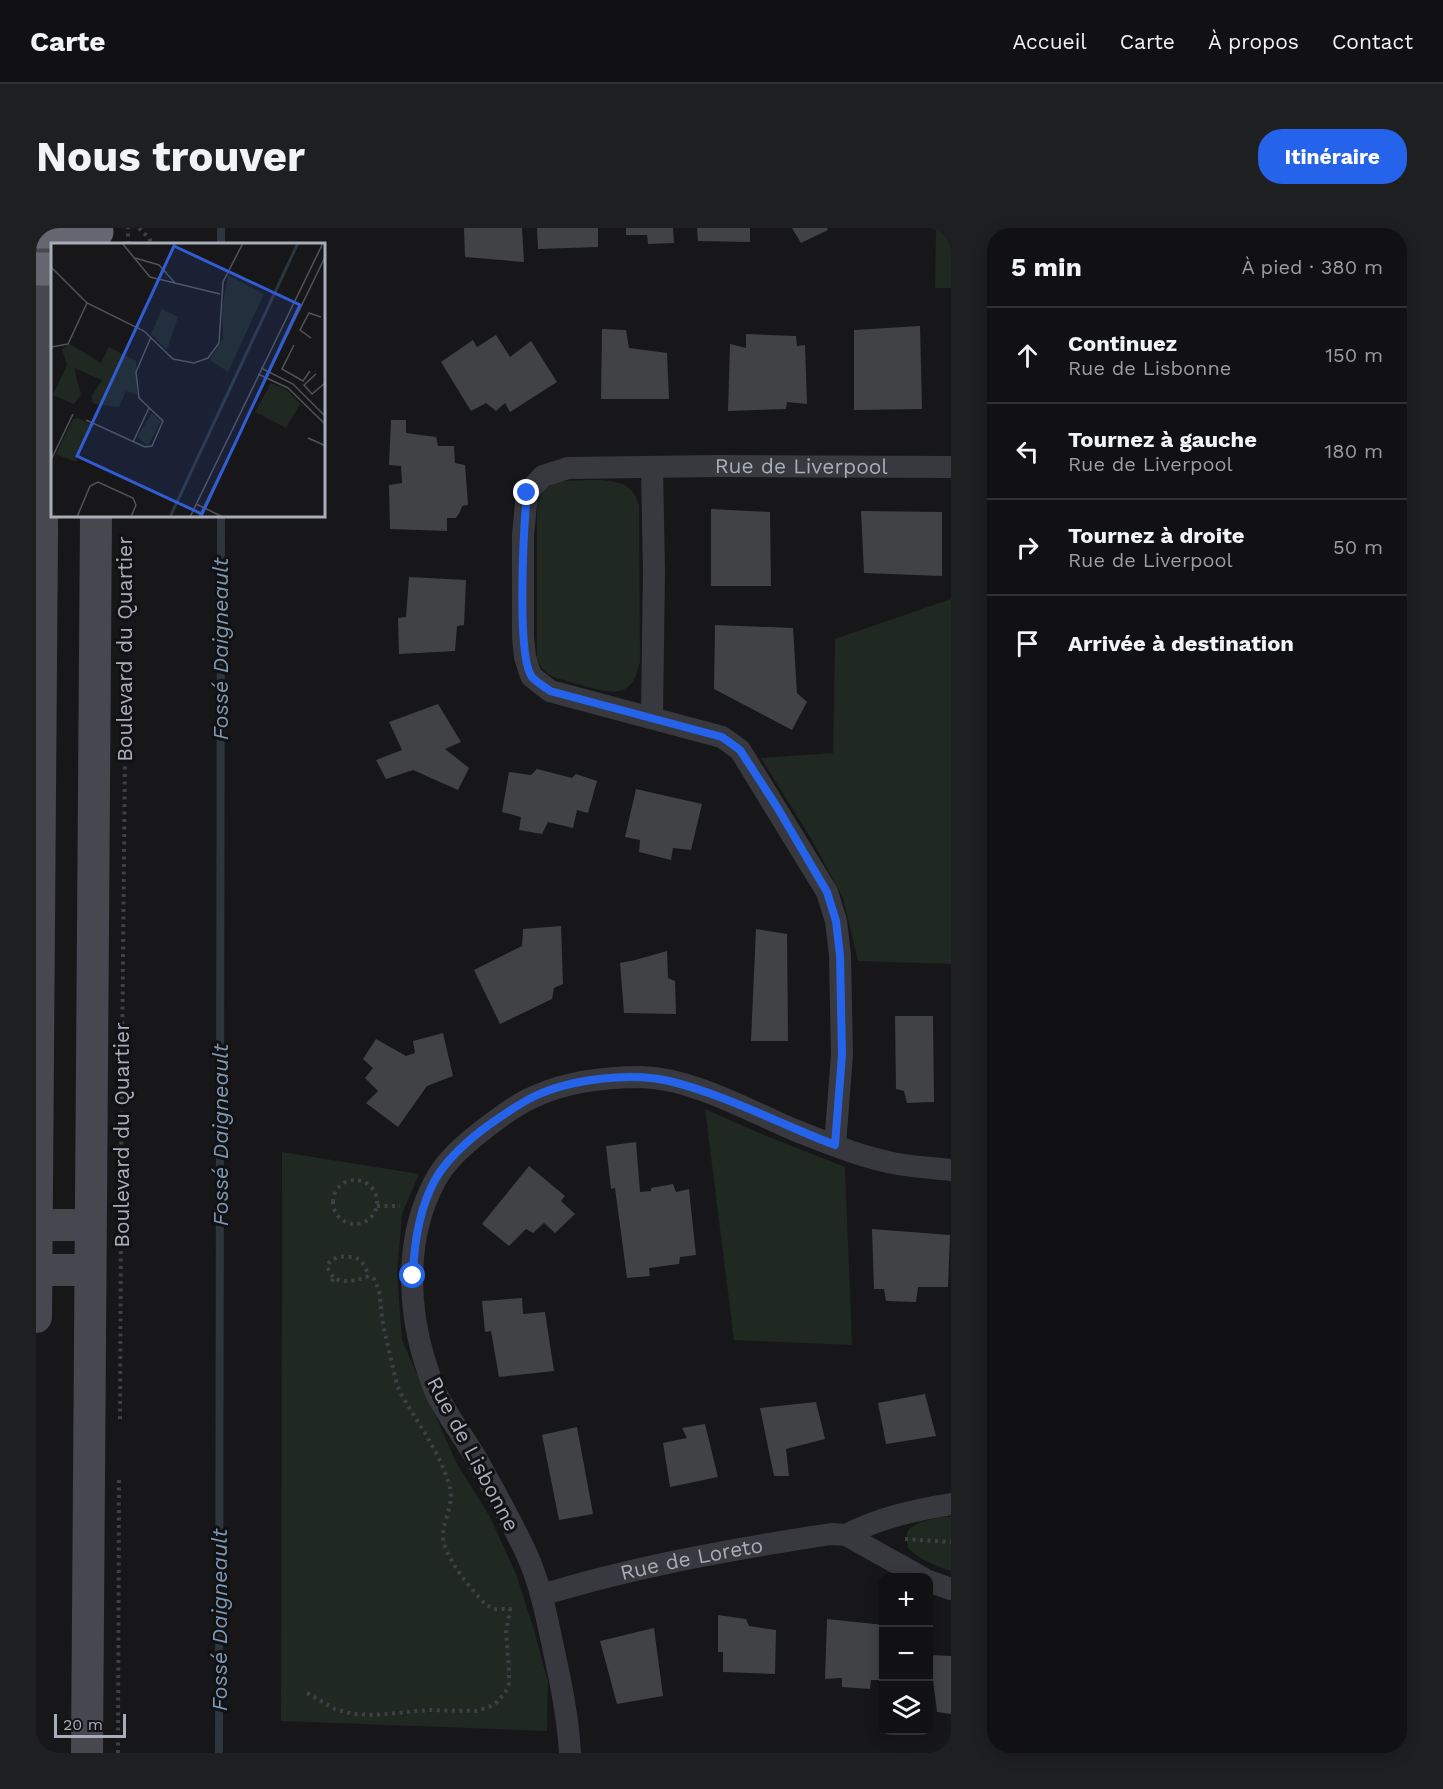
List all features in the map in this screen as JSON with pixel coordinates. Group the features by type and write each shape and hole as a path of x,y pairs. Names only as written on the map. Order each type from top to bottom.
{"highway":[{"path":"40,231 105,233"}],"main road":[{"path":"36,1317 44,269 40,231"},
{"name":"Boulevard du Quartier","path":"87,1753 96,518"},
{"path":"36,1225 91,1225"},
{"path":"36,1270 90,1270"}],"street":[{"path":"652,467 654,571 652,717"},
{"name":"Rue de Liverpool","path":"835,1145 842,1055 840,955 836,921 827,892 740,750 722,737 550,691 531,676 525,657 523,637 523,535 527,493 543,476 568,468 951,467"},
{"name":"Rue de Lisbonne","path":"570,1753 560,1679 542,1595 514,1529 476,1458 435,1392 419,1342 413,1302 413,1256 424,1205 436,1179 452,1156 472,1138 508,1111 536,1095 586,1081 644,1077 704,1091 864,1156 899,1164 951,1170"},
{"name":"Rue de Loreto","path":"542,1595 589,1580 674,1562 783,1541 831,1534 846,1535 869,1524 900,1514 951,1504"},
{"path":"846,1535 913,1573"},
{"path":"933,1583 951,1589"}],"path":[{"path":"139,228 152,243"},
{"path":"105,233 126,243"},
{"name":"Boulevard du Quartier","path":"121,1177 125,742"},
{"path":"357,1180 364,1182 375,1192 377,1199 375,1213 364,1223 349,1224 337,1216 333,1209 334,1194 344,1183 357,1180"},
{"name":"Boulevard du Quartier","path":"120,1422 121,1208"},
{"path":"307,1694 335,1709 353,1714 375,1715 429,1710 476,1711 497,1702 509,1684 506,1632 510,1610 493,1609 485,1604 449,1556 444,1544 443,1533 451,1501 451,1490 440,1462 397,1385 383,1325 379,1290 374,1279 369,1276 363,1264 357,1259 334,1258 327,1267 333,1278 340,1280 354,1281 369,1276"},
{"path":"331,1284 333,1278"},
{"path":"118,1753 119,1468"},
{"path":"905,1539 951,1542"}],"shaded area":[{"path":"936,228 951,228 951,288 935,288"},
{"path":"561,481 617,482 632,491 639,506 640,661 630,685 618,691 610,692 556,678 544,670 537,658 537,503 546,489"},
{"path":"951,599 951,964 858,961 843,898 812,840 761,758 833,753 835,639"},
{"path":"705,1109 845,1167 852,1345 734,1340"},
{"path":"282,1152 419,1174 402,1214 397,1273 402,1340 456,1462 490,1517 516,1574 548,1682 547,1731 281,1721"},
{"path":"942,1517 951,1517 951,1571 922,1559 908,1548 907,1533 913,1526"}],"building":[{"path":"464,228 522,228 524,262 465,257"},
{"path":"537,228 598,228 598,247 538,249"},
{"path":"626,228 673,228 674,243 648,244 647,235 626,235"},
{"path":"697,228 750,228 750,242 698,241"},
{"path":"792,228 827,228 828,230 801,243"},
{"path":"920,326 922,409 854,410 854,330"},
{"path":"602,329 626,330 629,348 667,353 669,399 601,399"},
{"path":"746,334 796,336 797,346 805,345 807,404 787,402 786,409 728,411 730,344 746,348"},
{"path":"496,335 510,357 531,341 557,382 510,412 505,403 496,411 486,403 471,411 441,362 473,340 477,347"},
{"path":"391,420 406,420 406,433 436,437 438,446 454,446 455,463 465,465 468,505 462,506 456,518 447,518 447,531 390,529 389,485 402,483 401,466 389,465"},
{"path":"711,509 770,512 771,586 711,586"},
{"path":"861,511 942,512 942,576 864,573"},
{"path":"409,577 466,580 464,625 457,626 455,651 399,654 398,618 406,617"},
{"path":"715,625 793,628 797,693 807,702 792,730 714,689"},
{"path":"438,704 461,742 445,749 469,768 458,790 413,770 386,779 376,760 402,750 389,722"},
{"path":"537,769 572,778 576,774 597,781 588,813 577,810 573,828 548,822 542,834 519,830 521,817 502,812 509,772 531,775"},
{"path":"636,789 702,804 691,850 673,848 671,860 639,852 640,840 625,837"},
{"path":"561,926 563,984 554,988 552,999 500,1024 474,970 522,946 523,929"},
{"path":"756,929 787,934 788,1041 751,1041"},
{"path":"667,951 668,978 675,981 676,1014 624,1013 620,963"},
{"path":"895,1016 933,1016 934,1102 907,1103 904,1091 896,1089"},
{"path":"443,1033 453,1076 427,1086 398,1127 366,1103 378,1091 365,1078 373,1068 363,1059 376,1039 406,1056 415,1053 413,1041"},
{"path":"636,1142 640,1192 673,1184 676,1192 689,1189 696,1255 680,1257 679,1264 649,1268 650,1276 627,1278 615,1188 611,1189 606,1146"},
{"path":"529,1166 565,1196 561,1201 575,1214 555,1233 544,1223 533,1233 526,1229 509,1246 482,1224"},
{"path":"872,1229 950,1235 948,1287 918,1287 916,1302 886,1301 884,1289 874,1289"},
{"path":"522,1298 523,1314 545,1312 554,1371 499,1377 491,1331 485,1332 482,1301"},
{"path":"925,1394 936,1436 886,1444 878,1403"},
{"path":"816,1402 825,1439 786,1449 789,1476 774,1476 760,1408"},
{"path":"705,1424 718,1477 670,1487 663,1443 687,1438 682,1428"},
{"path":"577,1427 593,1514 559,1520 542,1435"},
{"path":"718,1615 746,1619 749,1626 776,1630 775,1674 723,1672 723,1652 718,1652"},
{"path":"827,1619 879,1624 879,1680 871,1680 870,1689 842,1687 842,1678 825,1679"},
{"path":"654,1628 663,1696 617,1704 600,1641"},
{"path":"933,1655 951,1656 951,1714 937,1712"}],"waterway":[{"name":"Fossé Daigneault","path":"221,228 221,243"},
{"name":"Fossé Daigneault","path":"219,1753 221,518"}],"route":[{"path":"413,1276 417,1230 424,1205 436,1179 452,1156 508,1111 536,1095 557,1088 586,1081 620,1078 644,1077 669,1081 704,1091 835,1145 842,1055 840,955 836,921 827,892 740,750 722,737 550,691 531,676 525,657 523,637 523,535 527,493"}]}
